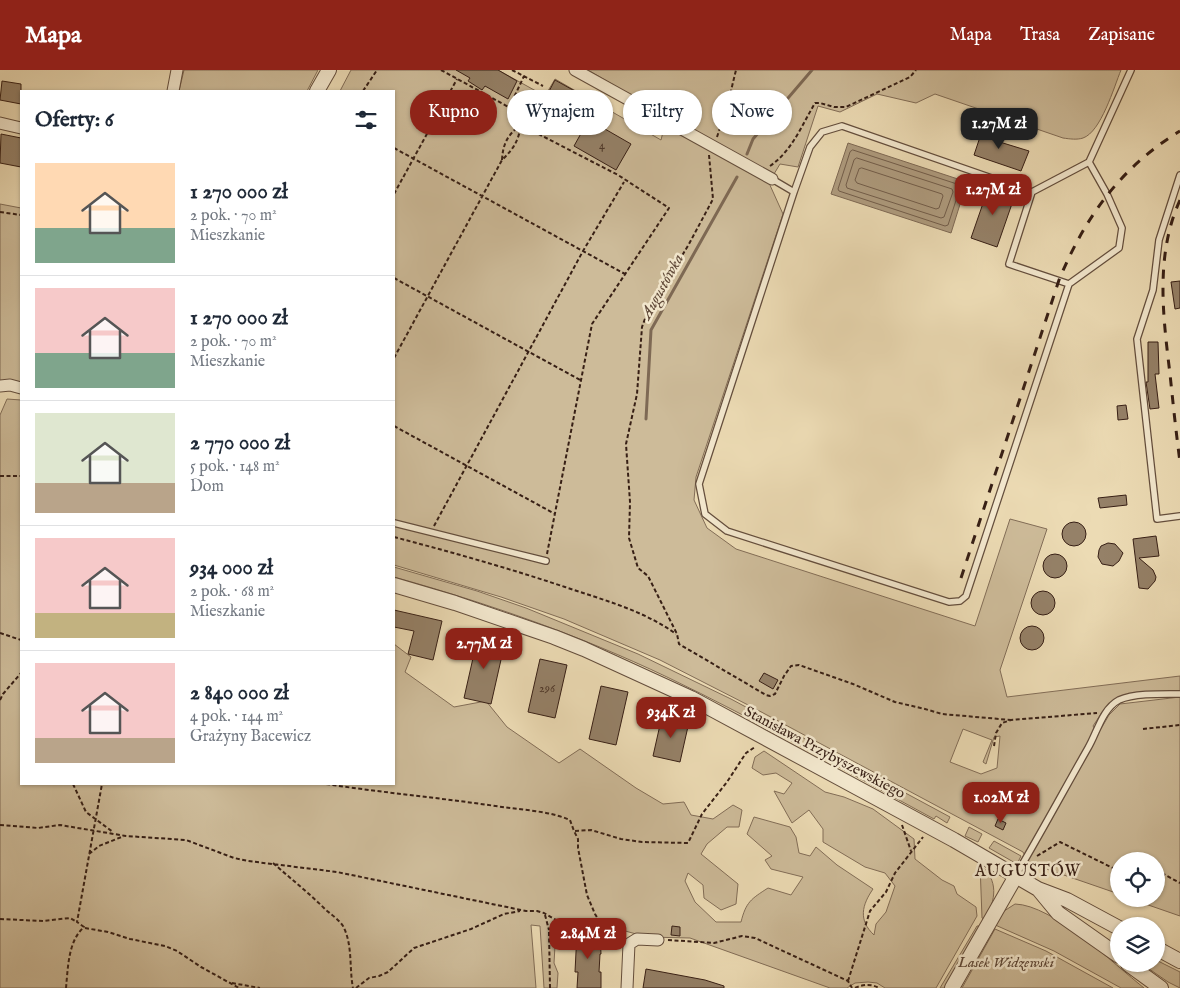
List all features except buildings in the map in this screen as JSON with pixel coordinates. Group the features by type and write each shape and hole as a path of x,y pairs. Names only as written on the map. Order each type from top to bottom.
{"street":[{"path":"173,90 177,70"},
{"path":"319,90 329,70"},
{"path":"575,70 772,179"},
{"path":"0,123 20,128"},
{"path":"0,386 10,385 20,388"},
{"name":"Stanisława Przybyszewskiego","path":"395,585 510,621 584,649 691,698 954,840 1038,889 1067,900 1110,923"},
{"path":"952,988 1016,876"},
{"name":"Stanisława Przybyszewskiego","path":"1038,889 1058,913 1110,950"},
{"path":"627,988 629,944 637,939 658,940"},
{"path":"1165,953 1180,961"},
{"path":"1139,972 1162,988"}],"lane":[{"path":"1069,284 1009,264 1032,192 1089,162 1130,70"},
{"path":"1032,192 842,126 822,132 810,147 794,192 699,484 705,514 727,532 950,602 960,601 966,596 1069,284 1119,248 1122,228 1089,162"},
{"path":"1180,175 1159,240 1153,290 1137,339 1157,519 1180,516"},
{"path":"772,179 794,192"},
{"path":"395,523 546,561"},
{"path":"1016,876 1090,746 1107,712 1119,700 1154,694 1180,694"}],"path":[{"path":"364,90 377,70"},
{"path":"441,70 507,107"},
{"path":"512,70 543,86"},
{"path":"760,173 773,164 800,133 815,103 834,107 846,107 890,88 910,77 916,70"},
{"path":"517,90 524,76"},
{"path":"395,192 457,79"},
{"path":"502,160 503,145 509,135"},
{"path":"395,356 502,160 513,149 519,135"},
{"path":"540,135 618,175 624,181 669,208 592,324 546,561"},
{"path":"395,149 625,274"},
{"path":"431,532 583,251 624,181"},
{"path":"0,212 20,215"},
{"path":"395,279 582,381"},
{"path":"395,427 555,514"},
{"path":"0,476 20,476"},
{"path":"395,537 536,577 611,602 654,620 677,634"},
{"path":"0,633 20,640"},
{"path":"0,700 20,674"},
{"path":"942,714 1011,720 1107,712"},
{"path":"994,746 996,733 1002,723 1011,720"},
{"path":"1143,729 1180,725"},
{"path":"574,831 591,830 621,839 642,842 688,843 702,814 727,782 746,753 767,739"},
{"path":"73,785 86,812 117,834"},
{"path":"78,922 102,785"},
{"path":"332,785 369,791 438,797 543,813 570,820 578,839 587,895 601,924 629,944"},
{"path":"0,825 38,828 60,826 126,836 186,840 234,858 314,868 526,911"},
{"path":"902,825 911,852"},
{"path":"88,855 98,846 118,837 126,836"},
{"path":"848,981 870,911 886,892 895,872 916,843 925,836"},
{"path":"1033,858 1060,842 1110,867"},
{"path":"273,863 284,874 306,889 343,926 349,947 349,967 354,988 369,978 388,972 414,948 477,926 504,914 537,911 563,924"},
{"path":"1165,875 1180,883"},
{"path":"544,913 549,930 550,988"},
{"path":"0,919 43,921 70,918 84,927 164,946 177,951 239,988"},
{"path":"549,930 552,927 563,924 601,924"},
{"path":"66,988 69,960 78,933 84,927"},
{"path":"658,940 714,943 742,936 755,938 848,981 853,988 866,985 874,985 880,988"},
{"path":"230,982 260,988"}],"green space":[{"path":"184,70 318,70 308,90 179,90"},
{"path":"351,70 498,70 534,90 507,90 507,135 613,135 613,112 623,118 623,135 652,135 661,140 662,135 684,135 769,183 783,214 696,477 694,500 707,528 736,549 975,626 1010,519 1047,529 1000,670 1007,697 1180,676 1180,692 1144,692 1125,695 1110,703 1093,726 1098,734 1109,715 1120,704 1180,697 1180,916 1154,907 1165,907 1165,852 1110,852 1110,891 1029,863 1023,852 752,707 660,660 564,619 501,597 395,565 395,90 341,90","holes":["963,729 992,740 983,762 986,764 994,737 1000,736 997,768 981,774 950,762"]},
{"path":"588,70 1121,70 1111,97 1096,127 1083,138 1063,138 935,94 916,103 877,94 840,112 818,106 798,167 780,164 774,174 738,158 699,135 702,135 702,90 623,91"},
{"path":"555,79 574,90 549,90"},
{"path":"0,204 20,208 20,383 0,382"},
{"path":"7,399 20,400 20,785 395,785 395,645 411,657 405,672 454,707 486,701 507,727 559,763 580,749 636,788 663,804 684,802 691,815 713,819 733,805 742,810 739,827 727,827 707,844 701,854 738,884 736,904 721,910 704,898 703,885 688,873 685,881 695,902 716,922 741,922 747,905 757,895 768,888 791,895 803,877 771,869 765,860 772,856 747,834 754,817 790,827 796,837 799,853 810,856 816,847 837,865 873,889 866,901 863,912 866,924 874,935 876,924 886,912 895,886 885,873 865,867 823,842 823,829 809,810 792,823 774,791 784,794 792,783 776,773 763,775 752,768 755,757 764,751 825,792 844,797 873,809 914,839 915,859 942,880 954,886 957,894 976,907 977,916 936,988 885,988 877,983 868,982 855,983 847,988 830,988 690,938 647,937 618,929 574,928 556,929 554,963 558,973 557,988 544,988 540,926 531,925 536,988 0,988 0,415"},
{"path":"395,567 477,591 526,608 638,654 731,699 950,817 947,823 936,816 934,819 801,746 634,662 532,621 395,577"},
{"path":"969,827 982,834 978,842 965,836"},
{"path":"994,841 1021,856 1017,864 989,848"},
{"path":"980,864 990,877 994,890 992,905 985,920 982,918"},
{"path":"1015,904 1030,907 1047,914 1082,937 1110,959 1110,972 1125,972 1144,988 1121,988 1054,951 993,924 1001,913"},
{"path":"977,926 980,926 946,988 940,988"},
{"name":"Lasek Widzewski","path":"995,929 1046,951 1113,988 962,988"},
{"path":"1165,964 1180,972 1180,988 1154,972 1165,972"}],"water":[{"path":"848,143 967,182 951,233 831,194"}],"waterway":[{"name":"Augustówka","path":"747,154 753,139 812,70"},
{"name":"Augustówka","path":"646,419 651,330 737,177"}],"railway":[{"path":"961,578 1059,280 1069,257 1107,195 1140,161 1180,131"},
{"path":"1180,200 1167,242 1163,286 1165,330 1180,462"}],"district":[{"name":"AUGUSTÓW","path":"1028,870"}]}
